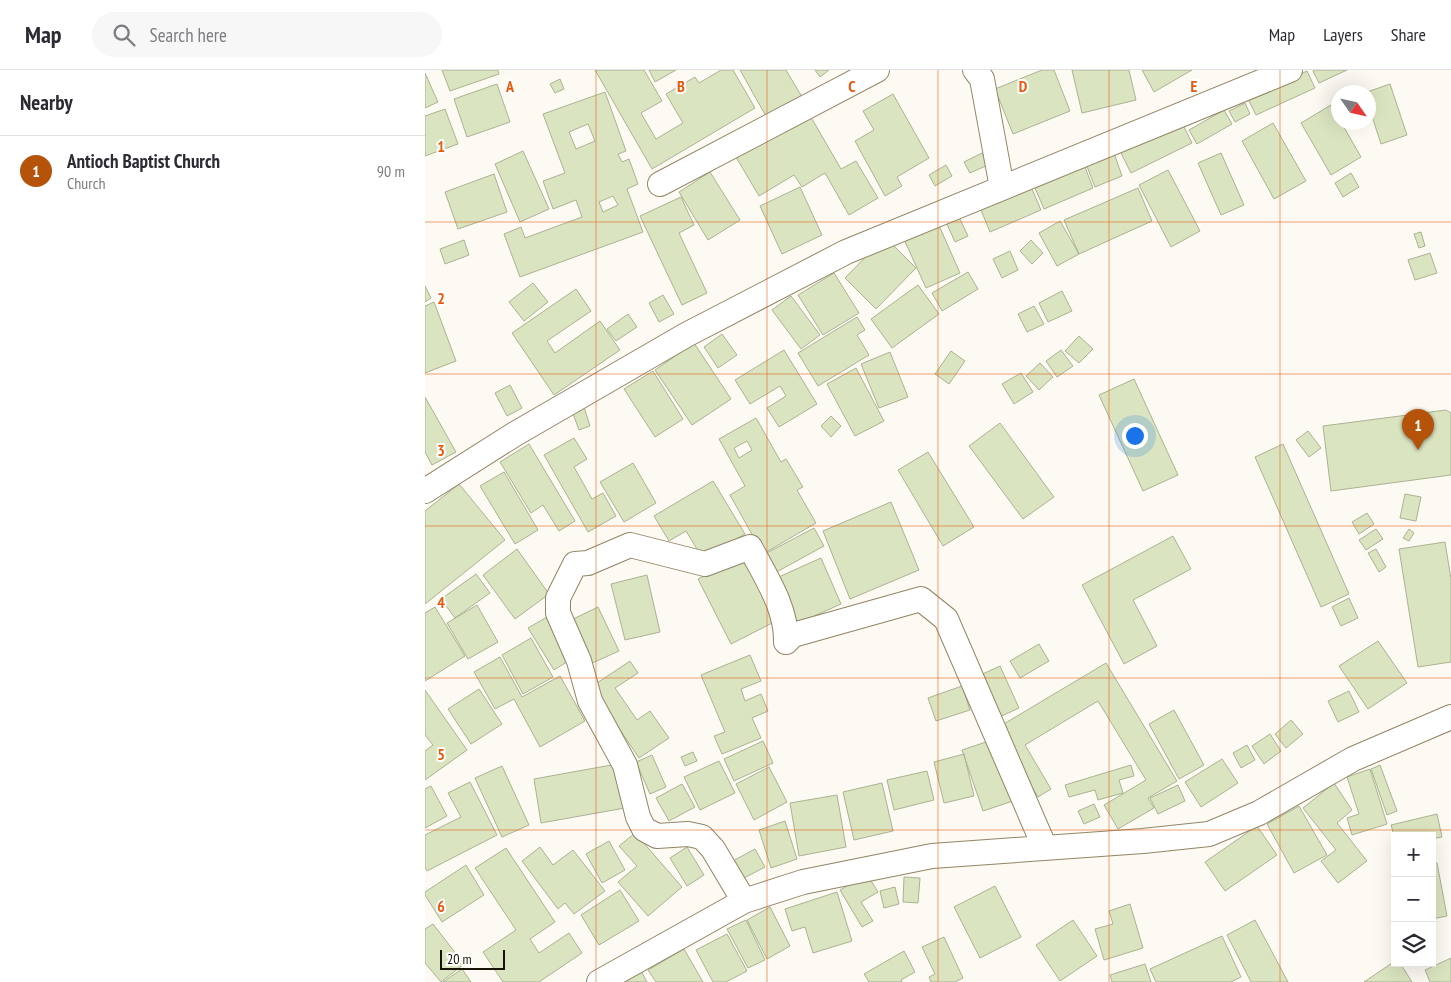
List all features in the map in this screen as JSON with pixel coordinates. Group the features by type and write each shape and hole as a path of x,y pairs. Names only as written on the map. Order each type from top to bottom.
{"street":[{"path":"660,184 877,70"},
{"path":"975,70 982,79 1002,188"},
{"path":"425,491 515,434 687,335 846,252 1291,70"},
{"path":"744,901 713,849 701,837 687,834 657,836 644,829 638,817 625,764 590,701 579,661 558,612 558,598 575,564 588,563 630,545 705,564 750,547 777,600 787,633 787,642 793,635 921,599 946,619 1045,848"},
{"path":"599,982 744,901 803,882 932,856 1143,841 1209,834 1259,813 1353,760 1451,717"}],"building":[{"path":"442,70 498,70 499,74 450,91"},
{"path":"595,70 644,70 662,101 641,113 656,139 683,123 666,94 695,77 699,83 721,70 733,70 755,108 652,169"},
{"path":"649,70 676,70 655,82"},
{"path":"740,70 786,70 802,97 767,118"},
{"path":"815,70 829,70 820,77"},
{"path":"1042,70 1054,70 1070,111 1013,134 995,89"},
{"path":"1072,70 1129,70 1136,100 1082,113"},
{"path":"1142,70 1192,70 1154,92"},
{"path":"1347,70 1319,83 1313,71"},
{"path":"1307,71 1315,88 1256,115 1248,99"},
{"path":"425,73 438,102 425,108"},
{"path":"560,79 564,89 555,93 550,84"},
{"path":"497,84 510,122 467,137 454,99"},
{"path":"1390,84 1407,135 1381,144 1376,129 1376,89"},
{"path":"605,92 626,151 618,154 622,162 629,159 638,184 627,189 643,232 520,277 504,234 521,227 525,238 582,217 576,200 553,209 543,181 565,173 543,114","holes":["588,124 595,141 576,149 569,132","613,196 618,205 603,212 599,202"]},
{"path":"893,94 929,158 897,177 902,186 885,196 855,141 874,130 863,111"},
{"path":"1245,103 1250,114 1235,122 1229,111"},
{"path":"1331,105 1331,130 1346,130 1361,157 1331,175 1301,123"},
{"path":"445,109 458,144 425,156 425,116"},
{"path":"1224,110 1232,124 1197,144 1189,130"},
{"path":"808,112 841,169 856,161 878,198 849,215 825,173 802,187 794,175 759,196 730,147"},
{"path":"1181,121 1192,143 1131,173 1120,151"},
{"path":"1273,123 1306,181 1274,199 1242,141"},
{"path":"523,151 549,209 520,222 495,164"},
{"path":"982,153 988,165 970,173 964,162"},
{"path":"1114,153 1122,176 1095,187 1086,164"},
{"path":"1221,153 1244,205 1221,215 1198,163"},
{"path":"946,165 952,176 935,186 929,175"},
{"path":"1085,167 1093,188 1044,209 1035,188"},
{"path":"1168,170 1200,231 1171,247 1139,185"},
{"path":"710,172 740,220 708,240 679,192"},
{"path":"1351,173 1359,187 1343,197 1335,183"},
{"path":"494,174 507,212 458,229 445,192"},
{"path":"800,187 822,235 782,254 760,206"},
{"path":"1138,188 1152,221 1079,254 1064,220"},
{"path":"1032,189 1041,210 990,232 981,210"},
{"path":"681,197 694,225 679,233 707,293 682,305 640,216"},
{"path":"959,217 968,236 955,242 946,222"},
{"path":"937,221 960,273 926,288 903,237"},
{"path":"1060,221 1079,254 1057,266 1039,233"},
{"path":"1421,232 1425,246 1419,248 1414,234"},
{"path":"885,237 916,268 876,309 845,278"},
{"path":"464,240 469,255 445,264 440,249"},
{"path":"1031,240 1043,253 1032,264 1020,251"},
{"path":"1010,251 1018,270 1002,278 993,259"},
{"path":"1430,253 1437,273 1415,280 1408,260"},
{"path":"968,272 978,289 942,311 932,293"},
{"path":"834,273 859,313 823,335 798,295"},
{"path":"533,283 548,302 524,321 509,302"},
{"path":"918,285 939,314 892,348 871,319"},
{"path":"425,286 431,298 425,302"},
{"path":"576,289 591,311 547,341 555,353 600,321 620,350 554,395 512,333"},
{"path":"1062,291 1072,311 1048,322 1039,303"},
{"path":"663,295 674,314 659,322 649,303"},
{"path":"791,296 820,335 801,349 772,310"},
{"path":"434,302 456,361 425,373 425,306"},
{"path":"1034,306 1044,324 1027,332 1018,314"},
{"path":"628,314 637,327 616,341 607,329"},
{"path":"857,317 865,330 857,335 869,355 818,386 798,353"},
{"path":"722,334 737,355 718,368 704,347"},
{"path":"1079,336 1093,349 1079,363 1065,351"},
{"path":"694,343 731,399 692,425 655,370"},
{"path":"784,350 817,404 779,427 767,408 786,396 780,386 750,404 735,380"},
{"path":"1061,350 1073,366 1057,377 1046,361"},
{"path":"951,351 965,361 949,384 935,374"},
{"path":"890,352 908,397 879,408 861,364"},
{"path":"1040,363 1053,377 1039,390 1026,376"},
{"path":"856,368 884,421 855,436 827,384"},
{"path":"653,371 683,419 655,437 624,389"},
{"path":"1021,373 1033,392 1014,404 1002,384"},
{"path":"1134,379 1178,475 1143,491 1099,395"},
{"path":"510,385 522,408 507,416 495,393"},
{"path":"425,397 456,452 432,465 425,452"},
{"path":"584,407 590,426 579,430 572,411"},
{"path":"1446,410 1451,413 1451,475 1331,491 1323,426"},
{"path":"831,416 841,426 831,437 821,426"},
{"path":"756,418 781,462 786,459 803,487 797,490 816,523 763,554 730,495 745,486 719,439","holes":["747,441 752,450 739,458 734,448"]},
{"path":"1000,423 1054,497 1023,519 969,446"},
{"path":"1308,431 1321,448 1309,457 1296,440"},
{"path":"574,438 587,459 574,467 592,499 603,493 616,516 588,532 544,455"},
{"path":"529,444 575,521 559,531 543,505 531,513 500,462"},
{"path":"1283,444 1349,594 1321,607 1255,457"},
{"path":"928,452 974,527 943,546 898,470"},
{"path":"633,463 656,503 624,522 600,482"},
{"path":"504,472 538,530 515,544 480,486"},
{"path":"713,481 745,534 703,559 686,531 669,541 654,516"},
{"path":"459,484 505,540 425,604 425,511"},
{"path":"1405,494 1421,497 1416,521 1400,518"},
{"path":"891,502 919,570 850,599 823,531"},
{"path":"1367,513 1374,524 1359,534 1352,522"},
{"path":"814,528 824,546 771,575 761,556"},
{"path":"1376,529 1383,539 1366,550 1359,540"},
{"path":"1409,529 1414,533 1409,541 1403,538"},
{"path":"1173,536 1191,569 1133,600 1157,646 1124,664 1082,585"},
{"path":"1445,542 1451,579 1451,662 1418,667 1399,549"},
{"path":"517,549 549,594 515,619 483,575"},
{"path":"1376,549 1386,567 1379,572 1368,553"},
{"path":"747,554 780,619 731,644 698,579"},
{"path":"821,558 841,604 792,626 772,580"},
{"path":"476,574 490,593 455,618 441,599"},
{"path":"647,575 660,632 625,640 611,584"},
{"path":"1349,598 1358,618 1341,626 1332,607"},
{"path":"477,605 498,642 468,659 447,623"},
{"path":"435,607 465,656 425,681 425,613"},
{"path":"598,607 619,651 590,664 569,621"},
{"path":"547,617 573,658 554,670 528,628"},
{"path":"531,638 553,677 523,694 502,655"},
{"path":"1378,641 1407,683 1368,709 1339,666"},
{"path":"1039,644 1049,661 1020,678 1010,661"},
{"path":"750,655 761,681 741,689 745,701 761,694 768,711 752,718 761,738 722,754 714,736 725,732 701,675"},
{"path":"500,657 522,697 560,676 585,721 540,747 514,699 495,709 474,672"},
{"path":"630,661 638,673 615,688 637,720 650,711 669,738 639,758 591,687"},
{"path":"1106,663 1177,781 1148,798 1154,808 1118,829 1104,805 1146,780 1098,701 1025,745 1051,789 1038,797 997,728"},
{"path":"1000,666 1019,708 993,720 974,678"},
{"path":"962,686 970,710 936,721 928,698"},
{"path":"479,689 502,724 471,744 448,709"},
{"path":"425,690 467,750 425,780 425,751 433,745 425,735"},
{"path":"1349,691 1359,712 1338,722 1328,701"},
{"path":"1174,710 1204,765 1179,779 1149,724"},
{"path":"1291,720 1303,734 1286,748 1275,734"},
{"path":"1270,734 1281,751 1264,764 1252,746"},
{"path":"992,740 1013,801 983,811 962,750"},
{"path":"763,741 773,763 734,781 724,759"},
{"path":"1247,745 1255,760 1241,768 1233,753"},
{"path":"693,752 697,761 685,766 681,757"},
{"path":"964,754 974,796 944,803 934,762"},
{"path":"652,755 666,787 650,794 636,762"},
{"path":"1222,759 1238,783 1201,807 1185,782"},
{"path":"719,761 735,793 700,810 684,777"},
{"path":"617,764 625,808 541,823 534,779"},
{"path":"1131,765 1134,776 1119,780 1123,793 1098,800 1095,790 1069,797 1065,785"},
{"path":"1380,765 1397,811 1387,815 1371,769"},
{"path":"502,766 529,825 502,837 475,778"},
{"path":"769,767 787,802 754,820 736,784"},
{"path":"1370,769 1387,824 1352,835 1347,818 1359,814 1347,777"},
{"path":"927,771 934,800 894,810 887,780"},
{"path":"470,782 497,835 427,871 425,867 425,835 461,817 448,793"},
{"path":"882,783 893,831 854,840 843,792"},
{"path":"1334,783 1352,810 1337,823 1367,861 1338,883 1321,861 1336,850 1303,808"},
{"path":"682,784 695,807 669,821 656,798"},
{"path":"1178,785 1185,801 1158,814 1150,798"},
{"path":"431,786 447,816 425,828 425,789"},
{"path":"837,795 846,847 799,856 790,803"},
{"path":"1094,804 1100,817 1084,824 1078,811"},
{"path":"1299,806 1327,855 1294,873 1267,824"},
{"path":"1437,814 1442,837 1436,838 1436,832 1393,832 1391,825"},
{"path":"785,821 797,859 771,868 759,830"},
{"path":"1257,826 1277,855 1225,891 1205,862"},
{"path":"635,833 682,887 648,916 618,882 637,866 619,846"},
{"path":"609,841 625,870 602,883 586,854"},
{"path":"540,847 553,865 573,850 605,891 574,914 565,903 558,909 522,861"},
{"path":"687,847 704,875 687,886 670,858"},
{"path":"506,848 555,922 530,939 539,953 569,933 582,953 539,982 503,982 483,952 516,930 475,868"},
{"path":"755,849 765,867 742,879 733,861"},
{"path":"1436,863 1447,916 1436,918 1436,877"},
{"path":"466,865 484,895 442,922 425,892"},
{"path":"867,874 878,892 861,902 873,921 862,927 840,890"},
{"path":"904,877 920,878 918,903 903,902"},
{"path":"995,886 1021,937 980,958 954,907"},
{"path":"895,887 899,904 884,908 880,891"},
{"path":"620,890 639,921 599,945 581,915"},
{"path":"837,892 852,941 813,953 805,927 792,931 785,909"},
{"path":"1130,904 1143,948 1104,960 1095,929 1113,924 1109,911"},
{"path":"770,907 790,946 767,959 747,920"},
{"path":"746,920 765,960 748,968 727,929"},
{"path":"1073,920 1097,956 1060,981 1036,945"},
{"path":"1255,920 1288,982 1251,982 1227,935"},
{"path":"433,924 464,964 441,982 425,963 425,929"},
{"path":"727,934 747,971 726,982 713,982 696,950"},
{"path":"1222,936 1241,977 1231,982 1156,982 1150,969"},
{"path":"944,937 963,978 955,982 931,982 929,977 935,974 922,947"},
{"path":"684,949 703,982 656,982 648,970"},
{"path":"904,951 915,972 901,980 902,982 869,982 864,974"},
{"path":"1451,958 1451,982 1430,982 1425,970 1436,967 1436,965"},
{"path":"1145,964 1151,982 1112,982 1110,975"},
{"path":"1391,964 1391,967 1403,967 1412,982 1364,982"},
{"path":"462,969 471,982 443,982"},
{"path":"641,971 647,982 623,982"}],"place":[{"name":"Antioch Baptist Church","path":"1418,450"}]}
